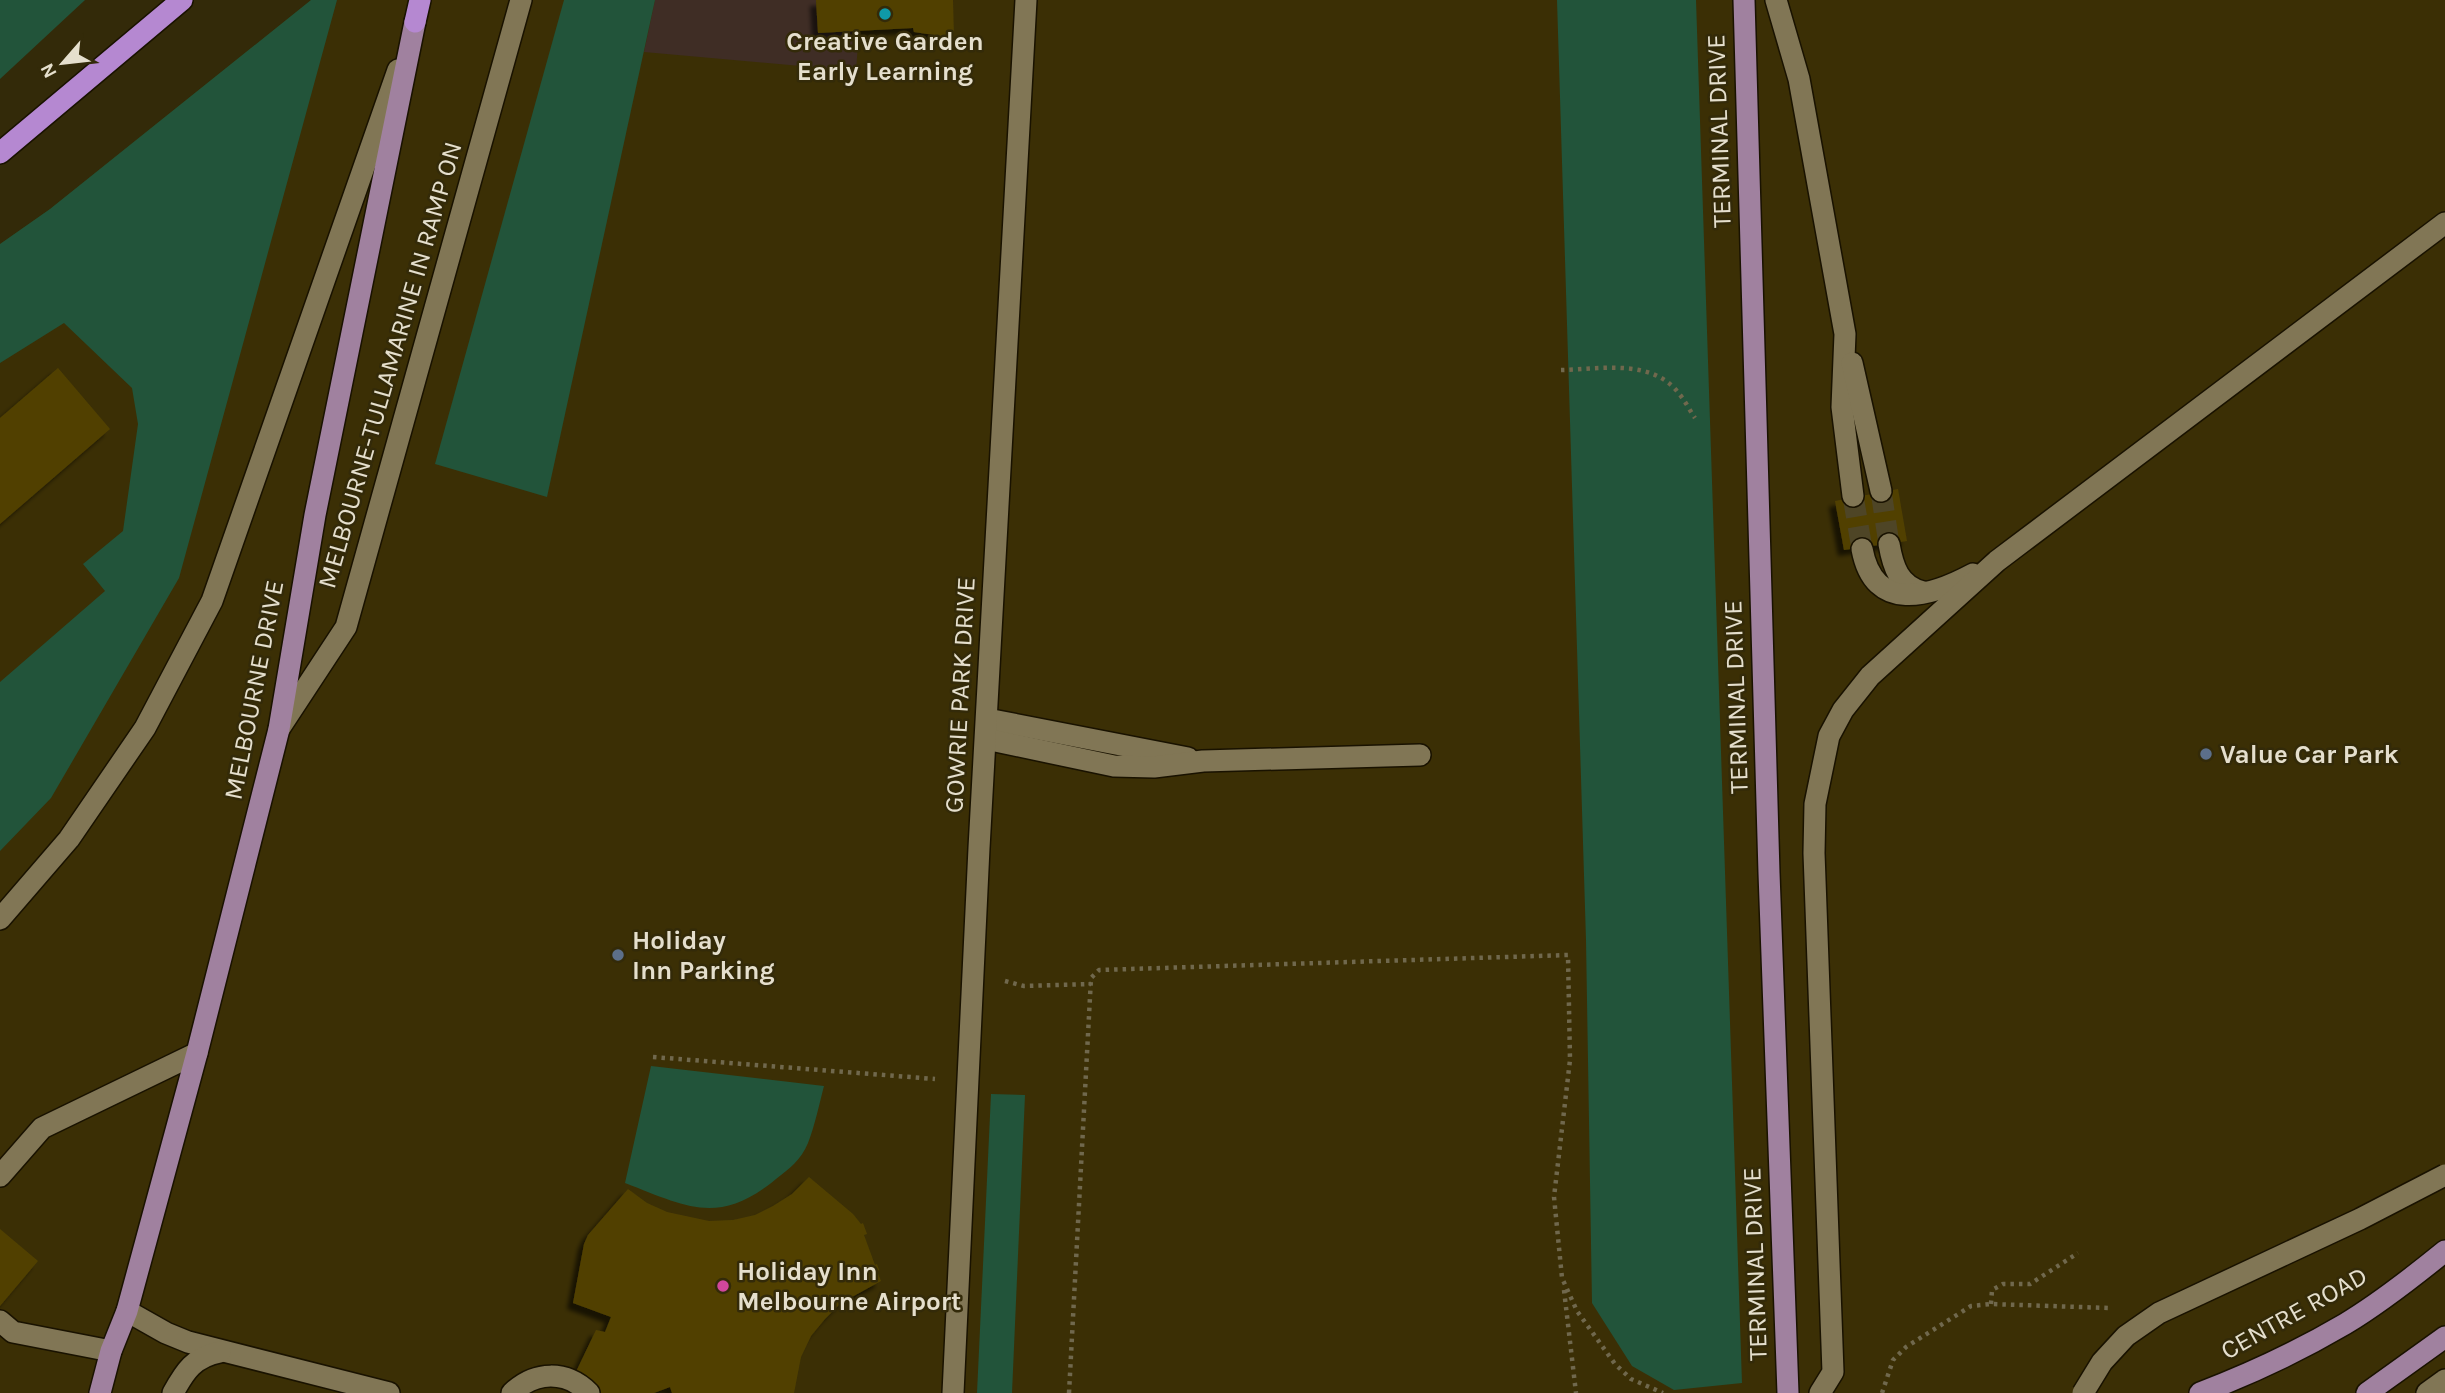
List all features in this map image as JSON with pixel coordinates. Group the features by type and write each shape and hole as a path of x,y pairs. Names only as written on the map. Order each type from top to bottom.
{"highway":[{"path":"0,153 182,0"},
{"name":"MELBOURNE DRIVE","path":"415,22 420,0"}],"main road":[{"name":"TERMINAL DRIVE","path":"1744,0 1769,859 1788,1393"},
{"name":"MELBOURNE DRIVE","path":"100,1393 127,1311 197,1053 279,729 316,515 415,22"},
{"name":"CENTRE ROAD","path":"2200,1393 2251,1373 2345,1324 2445,1251"},
{"path":"2367,1393 2445,1337"},
{"name":"MELBOURNE DRIVE","path":"86,1393 110,1356"}],"street":[{"name":"MELBOURNE-TULLAMARINE IN RAMP ON","path":"279,729 346,627 521,0"},
{"name":"GOWRIE PARK DRIVE","path":"953,1393 1026,0"},
{"path":"1776,0 1799,79 1845,334 1881,491"},
{"name":"MELBOURNE DRIVE","path":"0,919 69,839 145,728 212,601 415,22"},
{"path":"1820,1393 1833,1372 1814,853 1815,804 1822,763 1833,726 1858,689 1997,561 2445,223"},
{"path":"1845,334 1842,407 1853,496"},
{"path":"1889,544 1893,564 1900,579 1909,587 1924,593"},
{"path":"1862,549 1868,573 1883,588 1900,594 1924,593 1956,583 1997,561"},
{"path":"987,729 1114,766 1154,767 1203,761 1420,755"},
{"path":"0,1176 42,1128 197,1053"},
{"path":"2083,1393 2102,1362 2126,1336 2159,1313 2348,1226 2445,1175"},
{"path":"127,1311 166,1333 220,1352 389,1393"},
{"path":"4,1333 110,1356"},
{"path":"173,1393 186,1369 195,1361 220,1352"},
{"path":"512,1393 532,1379 548,1375 565,1377 580,1384 589,1393"},
{"path":"2427,1393 2445,1380"}],"path":[{"path":"1562,370 1628,368 1654,373 1679,392 1695,418"},
{"path":"1069,1393 1091,978 1100,970 1568,955 1570,1060 1554,1197 1576,1393"},
{"path":"973,979 1001,980 1024,986 1091,984"},
{"path":"653,1057 941,1080"},
{"path":"1882,1393 1893,1360 1906,1347 1971,1306 1991,1304 1992,1290 2003,1284 2030,1284 2078,1253"},
{"path":"1562,1278 1577,1311 1615,1364 1631,1379 1663,1393"}],"shaded area":[{"path":"311,0 2445,0 2445,1393 0,1393 0,244 50,209"},
{"path":"655,0 816,0 818,33 859,31 856,71 644,52"}],"green space":[{"path":"0,0 85,0 0,79"},
{"path":"311,0 337,0 179,578 51,798 0,851 0,682 105,591 83,564 123,531 138,424 132,388 64,323 0,363 0,244 50,209"},
{"path":"564,0 655,0 547,497 435,464"},
{"path":"1557,0 1696,0 1742,1383 1674,1390 1632,1366 1592,1303 1586,940"},
{"path":"651,1066 824,1086 805,1149 790,1168 756,1194 720,1207 685,1205 625,1183"},
{"path":"991,1094 1025,1095 1012,1393 977,1393"}],"building":[{"name":"Creative Garden Early Learning","path":"816,0 953,0 954,38 914,32 913,28 818,33"},
{"path":"58,368 110,429 0,524 0,418"},
{"path":"1898,489 1907,541 1844,550 1835,501"},
{"name":"Holiday Inn Melbourne Airport","path":"809,1177 863,1223 867,1234 864,1235 875,1265 877,1264 881,1281 841,1303 811,1336 801,1357 794,1393 672,1393 670,1387 654,1393 594,1393 573,1378 596,1330 605,1332 611,1317 573,1303 584,1244 588,1235 628,1189 647,1203 667,1212 709,1221 733,1220 755,1215 773,1206 792,1194"},
{"path":"0,1229 38,1261 0,1306"}],"tunnel":[{"path":"1881,491 1889,544"},
{"path":"1853,496 1862,549"}],"place":[{"name":"Creative Garden Early Learning","path":"885,14"},
{"name":"Value Car Park","path":"2206,754"},
{"name":"Holiday Inn Parking","path":"618,955"},
{"name":"Holiday Inn Melbourne Airport","path":"723,1286"}]}
